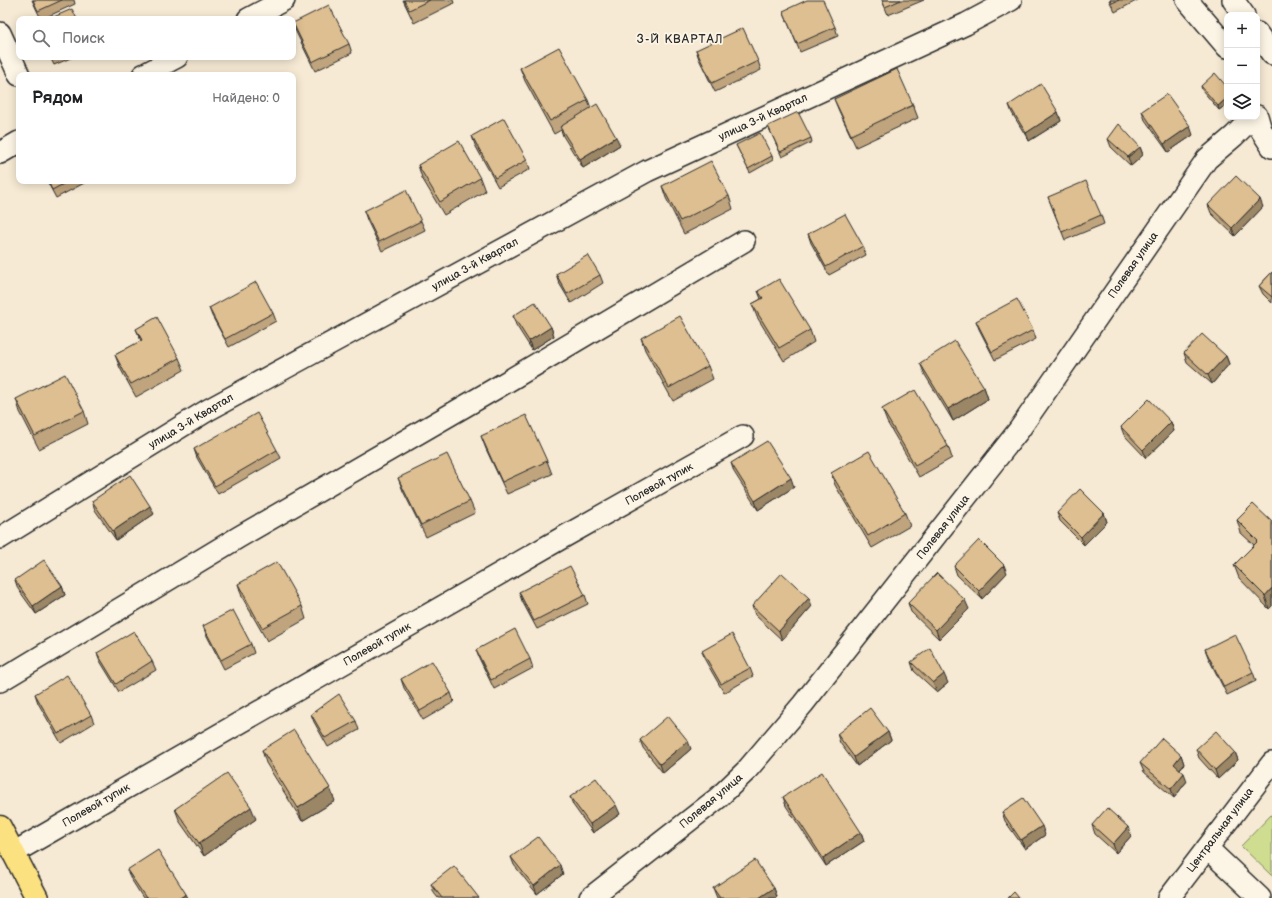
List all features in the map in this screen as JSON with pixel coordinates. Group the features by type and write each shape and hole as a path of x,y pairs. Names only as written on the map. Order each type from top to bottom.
{"main road":[{"path":"0,827 37,898"}],"street":[{"path":"254,16 284,0"},
{"name":"улица 3-й Квартал","path":"0,538 208,410 647,171 966,24 1011,0"},
{"path":"1187,0 1224,43"},
{"path":"1233,0 1242,12"},
{"path":"0,33 18,72"},
{"path":"1260,37 1272,54"},
{"path":"150,72 172,60"},
{"name":"Полевая улица","path":"590,898 718,798 746,771 765,749 803,704 1019,430 1207,159 1250,120"},
{"path":"1258,120 1261,130 1272,147"},
{"path":"0,153 16,144"},
{"path":"0,680 239,537 491,391 744,241"},
{"name":"Полевой тупик","path":"13,853 560,539 743,436"},
{"name":"Центральная улица","path":"1169,898 1272,763"},
{"path":"1207,848 1260,898"}],"green space":[{"path":"1272,814 1272,876 1241,846"}],"building":[{"path":"33,0 62,0 38,11"},
{"path":"404,0 430,0 409,10"},
{"path":"807,0 823,0 835,27 797,44 783,11"},
{"path":"882,0 901,0 885,7"},
{"path":"1110,0 1119,0 1112,3"},
{"path":"329,5 349,44 312,62 296,29 296,22"},
{"path":"72,9 76,16 56,16"},
{"path":"743,28 758,61 712,83 696,50"},
{"path":"559,47 588,100 550,121 520,68"},
{"path":"897,69 913,105 851,135 834,99"},
{"path":"1215,73 1224,84 1224,101 1218,106 1201,86"},
{"path":"1041,84 1058,112 1026,133 1009,105"},
{"path":"1167,94 1190,126 1164,144 1142,111"},
{"path":"597,104 616,137 580,159 560,127"},
{"path":"798,112 811,138 780,152 768,126"},
{"path":"504,118 527,160 495,178 472,136"},
{"path":"1119,124 1140,147 1128,157 1108,139"},
{"path":"760,133 772,156 748,169 736,145"},
{"path":"459,141 480,178 440,202 418,165"},
{"path":"711,161 729,196 680,221 662,186"},
{"path":"1236,176 1260,199 1232,228 1208,205"},
{"path":"1086,181 1101,215 1062,232 1048,197"},
{"path":"49,184 63,184 52,190"},
{"path":"406,190 421,221 379,242 364,211"},
{"path":"845,214 863,246 826,267 808,234"},
{"path":"588,255 600,275 567,294 556,274"},
{"path":"1272,272 1272,297 1259,286"},
{"path":"779,279 810,330 779,348 752,304 763,298 758,291"},
{"path":"256,282 273,313 225,339 209,308"},
{"path":"1017,299 1033,330 992,352 976,321"},
{"path":"535,302 551,327 529,341 513,316"},
{"path":"680,316 708,366 669,388 641,338"},
{"path":"157,317 179,358 131,384 115,355 142,340 136,329"},
{"path":"1202,334 1226,356 1208,375 1184,353"},
{"path":"955,341 984,387 948,409 920,363"},
{"path":"65,374 84,411 35,436 16,399"},
{"path":"915,390 948,446 915,465 882,409"},
{"path":"1149,399 1171,422 1143,450 1121,427"},
{"path":"257,413 277,450 215,486 194,449"},
{"path":"526,415 547,461 502,482 481,436"},
{"path":"767,441 791,478 755,501 731,463"},
{"path":"869,451 905,513 868,536 831,473"},
{"path":"447,454 470,501 421,525 398,478"},
{"path":"130,475 150,506 113,531 92,501"},
{"path":"1080,489 1104,513 1081,537 1057,513"},
{"path":"1253,504 1272,522 1272,588 1265,596 1234,565 1258,541 1237,520"},
{"path":"979,540 1004,565 979,591 954,566"},
{"path":"44,560 62,586 33,606 15,580"},
{"path":"277,562 302,606 262,628 238,584"},
{"path":"570,566 585,595 534,621 519,592"},
{"path":"782,573 809,598 779,631 752,606"},
{"path":"937,573 965,600 936,630 908,603"},
{"path":"233,610 251,644 221,660 203,626"},
{"path":"515,629 530,659 491,680 476,650"},
{"path":"134,631 152,661 116,684 97,653"},
{"path":"732,634 750,668 721,684 702,651"},
{"path":"1235,634 1253,672 1224,687 1205,649"},
{"path":"930,648 944,674 933,683 911,662"},
{"path":"432,661 451,693 420,711 401,679"},
{"path":"67,675 91,715 58,734 35,694"},
{"path":"339,694 356,721 325,738 311,714"},
{"path":"870,708 888,732 854,757 837,734"},
{"path":"668,716 688,741 660,764 640,740"},
{"path":"294,730 330,788 298,808 262,750"},
{"path":"1216,731 1235,752 1215,770 1196,749"},
{"path":"1162,738 1181,755 1174,764 1184,773 1171,789 1140,763"},
{"path":"822,772 861,832 823,858 783,797"},
{"path":"227,773 251,807 199,843 175,809"},
{"path":"596,778 616,805 590,824 570,797"},
{"path":"1023,798 1042,826 1021,840 1002,812"},
{"path":"1107,808 1128,827 1113,844 1092,825"},
{"path":"538,837 560,865 534,886 511,857"},
{"path":"158,850 186,894 180,898 146,898 127,870"},
{"path":"755,860 774,888 759,898 720,898 713,888"},
{"path":"454,866 479,898 442,898 431,884"},
{"path":"1014,892 1019,898 1008,898"}],"district":[{"name":"3-Й КВАРТАЛ","path":"680,39"}]}
